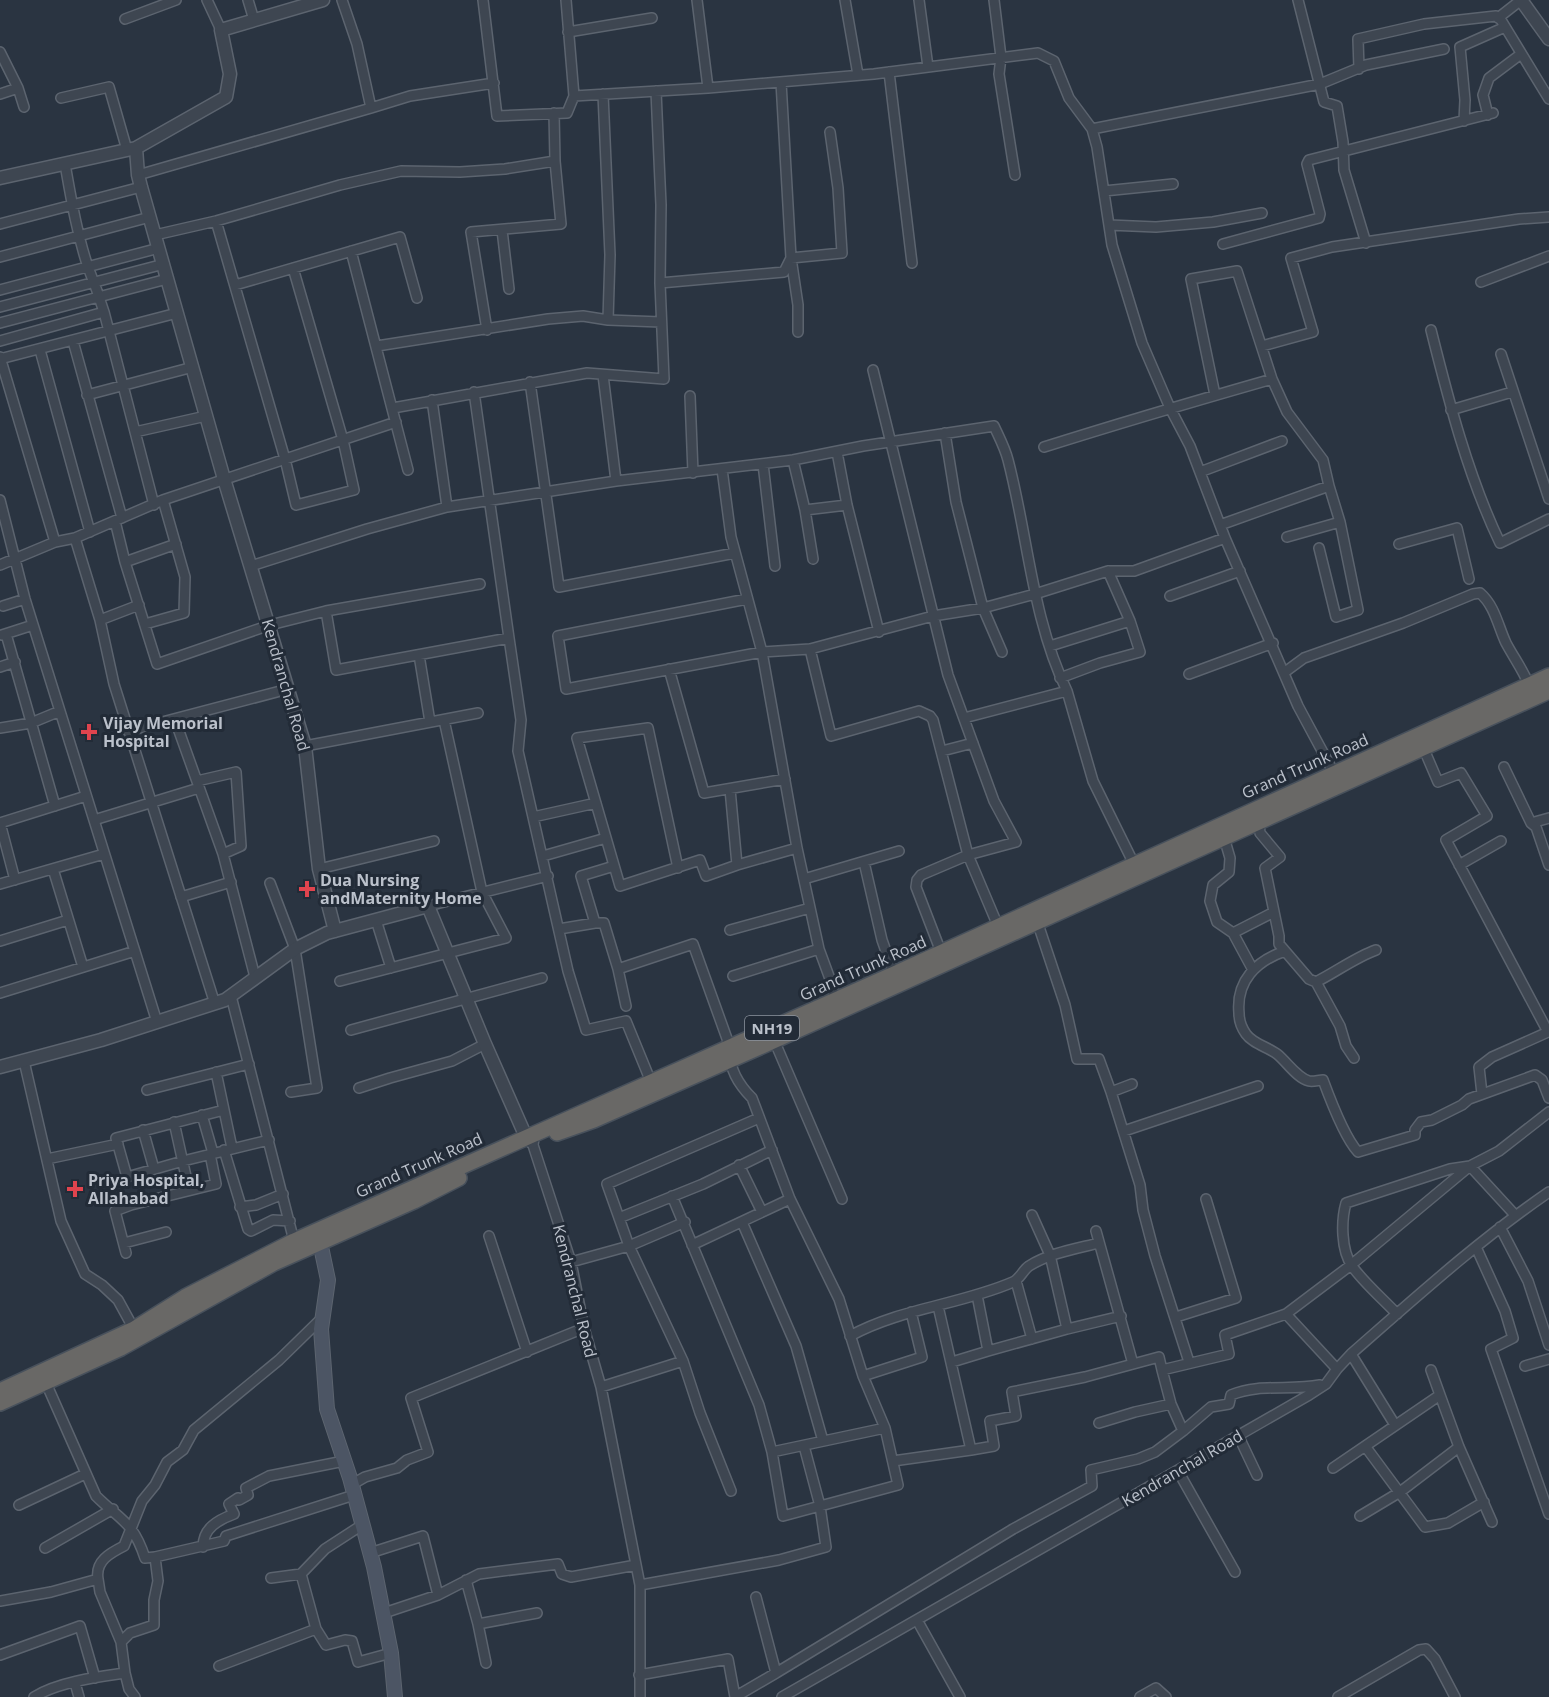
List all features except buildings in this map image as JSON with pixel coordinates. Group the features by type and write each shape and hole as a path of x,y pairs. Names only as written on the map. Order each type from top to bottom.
{"highway":[{"name":"Grand Trunk Road","path":"0,1391 137,1334 185,1297 294,1241 529,1139 651,1082 730,1053 774,1040 1037,921 1222,831 1334,773 1549,676"},
{"name":"Grand Trunk Road","path":"0,1403 46,1383 274,1263 414,1201 529,1139 594,1120 835,1000 1134,864 1264,818 1549,691"}],"main road":[{"path":"320,1242 328,1280 321,1329 327,1408 370,1552 391,1653 395,1697"}],"street":[{"path":"125,19 176,0"},
{"path":"0,178 131,149 226,97 230,74 221,30 207,0"},
{"path":"248,0 254,20"},
{"path":"221,30 323,0"},
{"path":"342,0 357,44 371,108"},
{"path":"483,0 497,116 567,113 574,96 566,0"},
{"path":"697,0 708,88"},
{"path":"845,0 858,75"},
{"path":"920,0 928,67"},
{"path":"994,0 1001,57 999,74 1015,175"},
{"path":"1298,0 1324,102 1337,106 1344,170 1366,243"},
{"path":"1498,18 1521,0 1549,39"},
{"path":"1359,69 1358,39 1424,24 1496,16 1549,99"},
{"path":"568,32 652,18"},
{"path":"1464,121 1465,100 1460,47 1505,27"},
{"path":"1092,129 1320,84 1366,65 1444,49"},
{"path":"0,52 18,88 24,107"},
{"path":"574,96 708,88 858,75 1038,53 1054,61 1069,98 1092,129 1097,147 1112,245 1142,343 1170,408 1190,446 1220,525 1298,706 1334,773"},
{"path":"1223,244 1319,218 1320,214 1307,164 1309,160 1491,114 1483,95 1490,78 1521,54"},
{"path":"889,72 912,263"},
{"path":"781,82 790,258 798,305 798,332"},
{"path":"0,224 72,205 140,181 410,96 494,83"},
{"path":"61,98 109,87 131,149"},
{"path":"0,94 18,88"},
{"path":"393,408 432,399 587,373 664,379 660,283 661,205 656,91"},
{"path":"603,94 610,255 608,320"},
{"path":"487,330 471,232 561,224 555,161 554,113"},
{"path":"790,258 842,253 838,188 830,132"},
{"name":"Kendranchal Road","path":"131,149 224,479 305,746 319,869 335,931"},
{"path":"0,290 88,267 216,221 340,185 400,171 460,172 505,169 555,161"},
{"path":"65,164 72,205 88,267 100,297 153,505"},
{"path":"1104,191 1173,184"},
{"path":"1109,225 1156,227 1213,222 1262,213"},
{"path":"0,258 150,216"},
{"path":"1262,346 1313,332 1291,258 1332,247 1519,219 1549,217"},
{"path":"216,221 285,459 296,505 354,490 343,440 293,268"},
{"path":"502,230 509,289"},
{"path":"235,285 400,237 417,298"},
{"path":"351,251 408,470"},
{"path":"1480,282 1549,256"},
{"path":"660,283 784,272 790,258"},
{"path":"0,308 164,264"},
{"path":"1215,395 1191,279 1237,271 1272,379 1287,412 1323,460 1340,522 1358,610 1336,616 1318,549"},
{"path":"0,323 167,279"},
{"path":"0,341 104,312"},
{"path":"55,542 0,358 40,350 177,313"},
{"path":"376,345 548,319 583,316 608,320 661,322"},
{"path":"1431,330 1450,410 1500,543 1549,519"},
{"path":"73,341 118,519 125,562 157,664 270,625 326,611 480,584"},
{"path":"40,350 90,532"},
{"path":"1501,354 1549,499"},
{"path":"87,395 193,367"},
{"path":"873,370 948,675 994,801 1016,842 968,855 921,875 917,880 916,887 940,952"},
{"path":"603,375 616,481"},
{"path":"1044,447 1272,379"},
{"path":"531,382 559,587 735,553"},
{"path":"474,392 521,720 518,752 568,971 586,1030 626,1022 651,1082"},
{"path":"1450,410 1512,392"},
{"path":"690,396 693,473"},
{"path":"432,399 447,507"},
{"path":"135,432 206,416"},
{"path":"0,565 55,542 75,538 163,500 396,422"},
{"path":"251,566 447,507 616,481 794,460 863,446 994,426 1008,458 1035,594 1060,678 1067,691 1093,780 1134,864"},
{"path":"945,433 956,502 983,608 1002,652"},
{"path":"1200,472 1282,441"},
{"path":"837,452 847,505 879,632"},
{"path":"794,460 806,510 813,559"},
{"path":"763,464 775,566"},
{"path":"722,469 735,553 762,652 797,848 819,949 835,1000"},
{"path":"1220,525 1329,486"},
{"path":"0,500 3,528 15,559 25,600 157,1022"},
{"path":"145,624 184,612 185,577 163,500"},
{"path":"806,510 847,505"},
{"path":"1287,537 1340,522"},
{"path":"1399,544 1457,528 1469,579"},
{"path":"75,538 100,621 114,684 128,731 215,1004"},
{"path":"747,599 558,636 566,689 762,652 810,648 879,632 933,616 983,608 1108,571 1134,571 1226,538"},
{"path":"125,562 176,544"},
{"path":"1060,678 1100,663 1140,652 1130,621 1108,571"},
{"path":"1170,596 1240,571"},
{"path":"1285,672 1304,658 1480,593 1493,611 1505,641 1529,685"},
{"path":"3,606 25,600"},
{"path":"100,621 139,605"},
{"path":"326,611 336,670 509,638"},
{"path":"1050,646 1130,621"},
{"path":"33,625 3,635 15,662 20,688 55,806"},
{"path":"1189,674 1273,644"},
{"path":"810,648 831,736 919,711 933,720 968,855 998,926"},
{"path":"419,655 430,722"},
{"path":"0,667 15,662"},
{"path":"669,669 704,793 784,779"},
{"path":"128,731 288,689"},
{"path":"964,718 1067,691"},
{"path":"0,726 31,723 60,711"},
{"path":"305,746 478,713"},
{"path":"175,720 223,855 255,977"},
{"path":"340,981 448,955 506,938 482,892 444,720"},
{"path":"678,868 648,728 577,738 620,886 678,868 700,860 706,876 797,848"},
{"path":"942,752 973,743"},
{"path":"1423,747 1438,782 1461,773 1486,816 1446,840 1548,1032 1492,1057 1479,1067 1482,1094"},
{"path":"1504,767 1531,823 1536,827 1549,865"},
{"path":"94,820 236,772 242,846 223,855"},
{"path":"730,789 737,865"},
{"path":"15,880 0,823 86,796"},
{"path":"533,817 596,803"},
{"path":"1264,818 1259,823 1260,833 1280,857 1265,868 1279,944 1309,979 1316,982 1354,1058"},
{"path":"1531,823 1549,818"},
{"path":"1222,831 1230,858 1228,872 1213,885 1210,901 1217,922 1233,933 1253,970"},
{"path":"543,856 606,838"},
{"path":"319,869 434,841"},
{"path":"1459,865 1501,841"},
{"path":"804,879 899,851"},
{"path":"0,885 104,854"},
{"path":"864,862 882,940 894,974"},
{"path":"595,923 581,876 614,866"},
{"path":"53,869 83,968"},
{"path":"0,1067 101,1040 225,1000 295,949 335,931 548,876"},
{"path":"181,897 231,882"},
{"path":"270,884 295,949 317,1088 291,1092"},
{"name":"Kendranchal Road","path":"428,906 485,1044 529,1139 571,1262 584,1328 601,1387 640,1585 640,1697"},
{"path":"730,930 810,908"},
{"path":"1233,933 1274,912"},
{"path":"0,941 68,920"},
{"path":"376,920 391,968"},
{"path":"1037,921 1065,1005 1077,1059 1099,1059 1111,1092 1140,1185 1143,1210 1155,1256 1189,1362"},
{"path":"559,929 604,923 626,1006"},
{"path":"618,969 693,944 742,1088 752,1098 790,1199 839,1299 863,1376 885,1428 898,1485 783,1516 772,1452 759,1405 692,1245 685,1222 672,1196"},
{"path":"733,976 819,949"},
{"path":"1316,982 1376,950"},
{"path":"0,993 135,951"},
{"path":"1285,951 1253,970 1241,986 1238,1005 1240,1023 1247,1036 1276,1053 1300,1076 1310,1081 1323,1080 1332,1106 1358,1152 1415,1135 1415,1130 1421,1122 1432,1120 1482,1094 1535,1076 1542,1080 1549,1098"},
{"path":"351,1030 542,978"},
{"path":"231,996 294,1241"},
{"path":"774,1040 842,1199"},
{"path":"359,1088 453,1061 485,1044"},
{"path":"24,1061 61,1221 85,1274 102,1285 118,1300 137,1334"},
{"path":"147,1090 249,1064"},
{"path":"216,1072 240,1207 250,1231 273,1220 290,1221"},
{"path":"1111,1092 1132,1084"},
{"path":"1124,1131 1258,1086"},
{"path":"224,1110 116,1138 127,1177 269,1140"},
{"path":"1162,1370 1228,1354 1225,1335 1286,1314 1351,1265 1470,1166 1499,1151 1549,1112"},
{"path":"166,1232 125,1248 115,1211 216,1184 202,1115"},
{"path":"731,1491 699,1413 682,1361 629,1246 607,1184 759,1118"},
{"path":"174,1122 189,1190"},
{"path":"143,1130 154,1169"},
{"path":"47,1159 118,1144"},
{"path":"619,1218 703,1184 772,1150"},
{"path":"739,1165 762,1212"},
{"path":"1470,1166 1515,1215"},
{"path":"1397,1314 1351,1265 1343,1236 1343,1214 1346,1203 1450,1169 1470,1166"},
{"path":"240,1207 256,1205 283,1194"},
{"name":"Kendranchal Road","path":"782,1697 1326,1384 1351,1354 1476,1246 1515,1215 1548,1195"},
{"path":"692,1245 790,1199"},
{"path":"1176,1317 1236,1298 1206,1199"},
{"path":"1032,1215 1050,1255 1067,1329"},
{"path":"571,1262 629,1246 685,1222"},
{"path":"742,1222 796,1346 823,1442"},
{"path":"1500,1227 1528,1281 1549,1345"},
{"path":"1096,1231 1133,1364"},
{"path":"489,1236 527,1352"},
{"path":"850,1336 870,1325 977,1295 1016,1281 1027,1267 1050,1255 1099,1243"},
{"path":"1476,1246 1505,1311 1513,1338 1491,1349 1549,1514"},
{"path":"1016,1281 1032,1339"},
{"path":"977,1295 988,1351"},
{"path":"938,1306 971,1450"},
{"path":"863,1376 922,1357 911,1312"},
{"path":"1286,1314 1337,1369"},
{"path":"952,1362 1121,1316"},
{"path":"135,1697 129,1689 124,1673 121,1642 100,1592 97,1572 99,1564 110,1553 124,1546 142,1501 155,1485 167,1462 183,1450 194,1430 279,1360 322,1318"},
{"path":"46,1383 96,1496 131,1527 145,1558 155,1557 224,1541 226,1536 353,1490 365,1477 397,1468 407,1460 428,1452 411,1398 584,1328"},
{"path":"1351,1354 1395,1425"},
{"path":"893,1461 994,1446 990,1421 1016,1416 1012,1392 1085,1377 1159,1357 1171,1404 1183,1431"},
{"path":"1525,1366 1549,1359"},
{"path":"601,1387 682,1361"},
{"path":"1431,1370 1492,1522"},
{"path":"639,1675 728,1659 735,1697 1014,1529 1092,1486 1091,1470 1138,1459 1155,1452 1211,1407 1229,1404 1231,1395 1244,1390 1283,1386 1304,1388 1326,1384"},
{"path":"1333,1468 1440,1395"},
{"path":"1099,1423 1171,1404"},
{"path":"772,1452 885,1428"},
{"path":"1238,1435 1257,1475"},
{"path":"640,1585 779,1560 826,1547 820,1506 804,1446"},
{"path":"1365,1446 1425,1527 1448,1523 1484,1502"},
{"path":"1360,1516 1400,1492 1460,1447"},
{"path":"202,1547 203,1538 216,1521 234,1514 229,1504 248,1495 246,1488 269,1476 344,1461"},
{"path":"1178,1471 1235,1572"},
{"path":"19,1505 85,1474"},
{"path":"45,1548 113,1509"},
{"path":"271,1578 301,1574 325,1549 362,1525"},
{"path":"370,1552 423,1536 438,1595"},
{"path":"121,1642 130,1633 154,1625 154,1600 158,1581 155,1557"},
{"path":"384,1613 438,1595 478,1574 558,1564 562,1574 571,1577 636,1565"},
{"path":"301,1574 316,1629 326,1645 345,1640 352,1641 358,1662 391,1653"},
{"path":"0,1601 51,1592 98,1579"},
{"path":"466,1581 486,1663"},
{"path":"756,1597 776,1673"},
{"path":"478,1624 537,1613"},
{"path":"917,1620 960,1697"},
{"path":"0,1655 80,1626 95,1678"},
{"path":"219,1666 316,1629"},
{"path":"1338,1697 1419,1650 1426,1649 1435,1659 1455,1697"},
{"path":"34,1697 42,1692 75,1683 124,1673"},
{"path":"75,1683 79,1697"},
{"path":"1140,1697 1156,1688 1166,1697"}],"place":[{"name":"Vijay Memorial Hospital","path":"89,732"},
{"name":"Dua Nursing andMaternity Home","path":"307,889"},
{"name":"Priya Hospital, Allahabad","path":"75,1189"}]}
